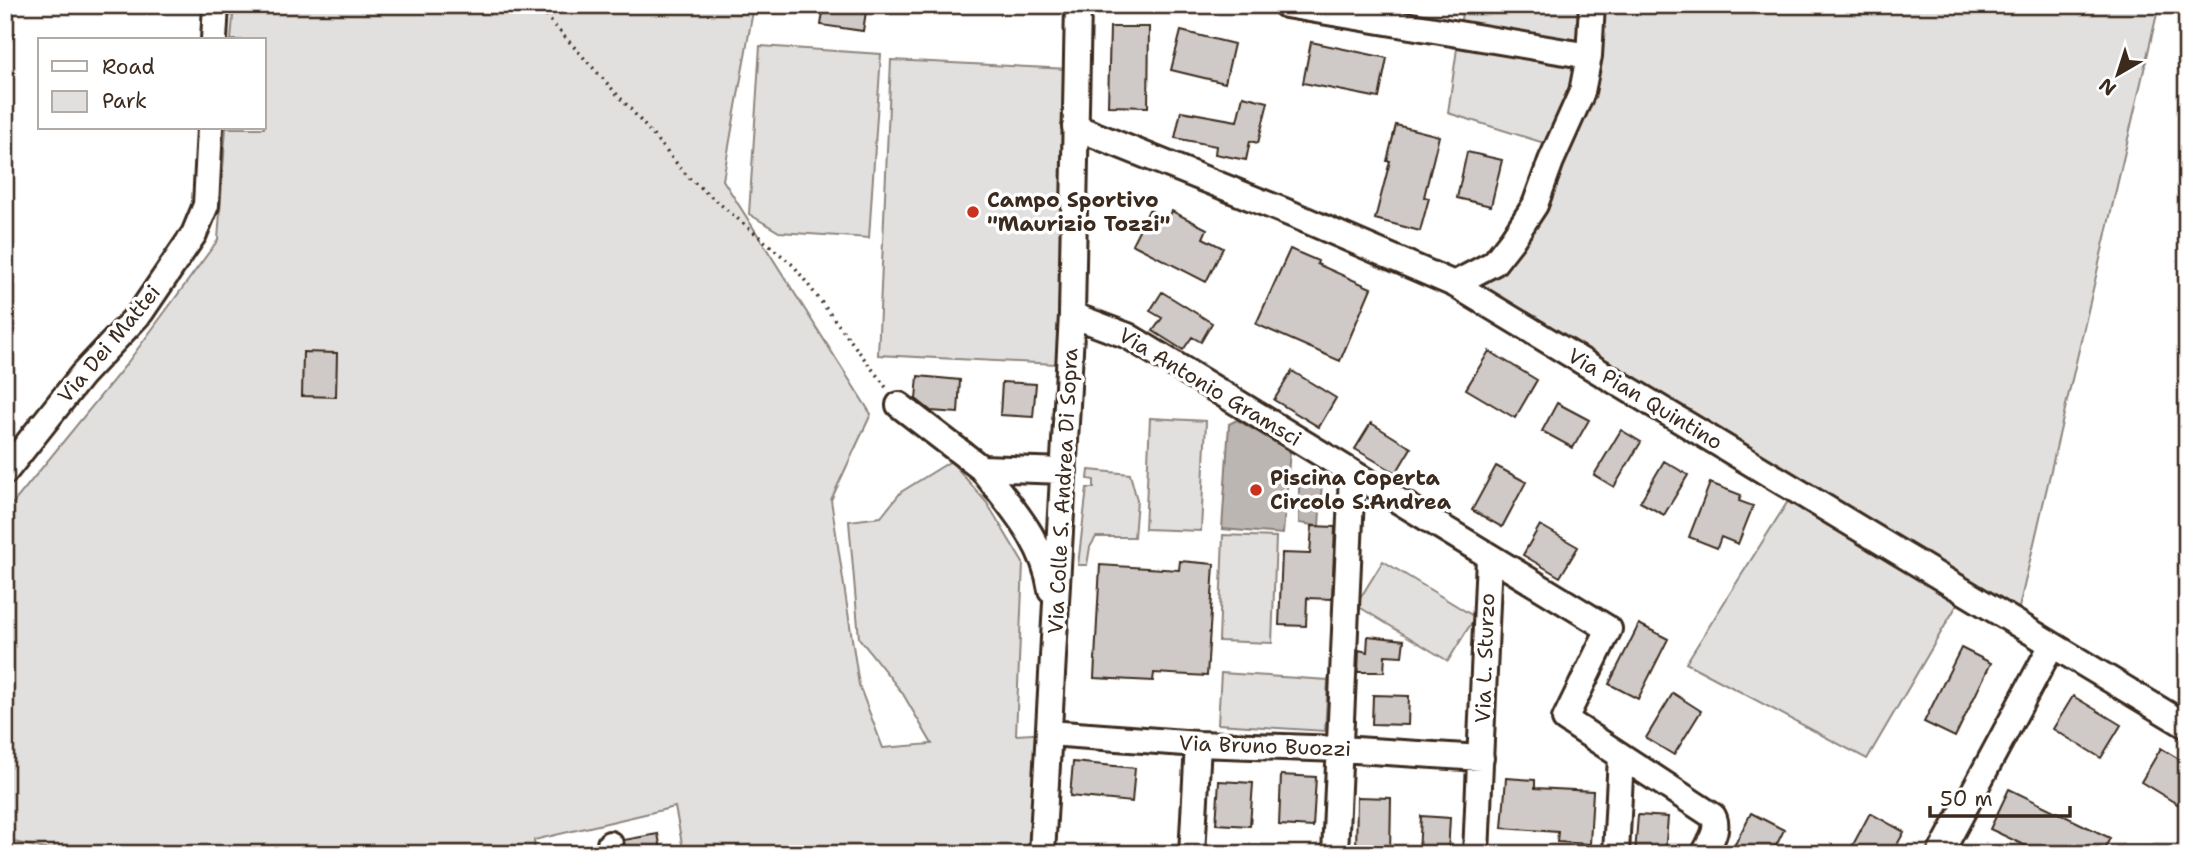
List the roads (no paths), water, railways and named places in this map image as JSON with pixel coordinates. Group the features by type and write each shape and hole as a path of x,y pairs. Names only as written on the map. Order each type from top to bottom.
{"street":[{"path":"214,38 216,5"},
{"name":"Via Colle S. Andrea Di Sopra","path":"1042,854 1072,315 1078,5"},
{"path":"1286,5 1589,56"},
{"path":"1454,284 1494,263 1535,205 1582,92 1589,56 1592,5"},
{"name":"Via Pian Quintino","path":"1075,127 1294,215 1454,284 2187,726"},
{"name":"Via Dei Mattei","path":"5,472 82,375 141,312 194,234 206,205 210,130"},
{"name":"Via Antonio Gramsci","path":"1072,315 1128,336 1609,629 1565,719 1713,816 1715,830 1704,854"},
{"path":"900,405 981,468 1030,531 1049,574 1056,620"},
{"path":"981,468 1064,471"},
{"path":"1335,854 1352,474"},
{"name":"Via L. Sturzo","path":"1476,854 1489,558"},
{"path":"1940,854 2052,645"},
{"name":"Via Bruno Buozzi","path":"1049,733 1198,744 1481,758"},
{"path":"1192,854 1198,744"},
{"path":"1616,854 1622,757"}],"place":[{"name":"Campo Sportivo \"Maurizio Tozzi\"","path":"973,212"},
{"name":"Piscina Coperta Circolo S.Andrea","path":"1256,490"}]}
